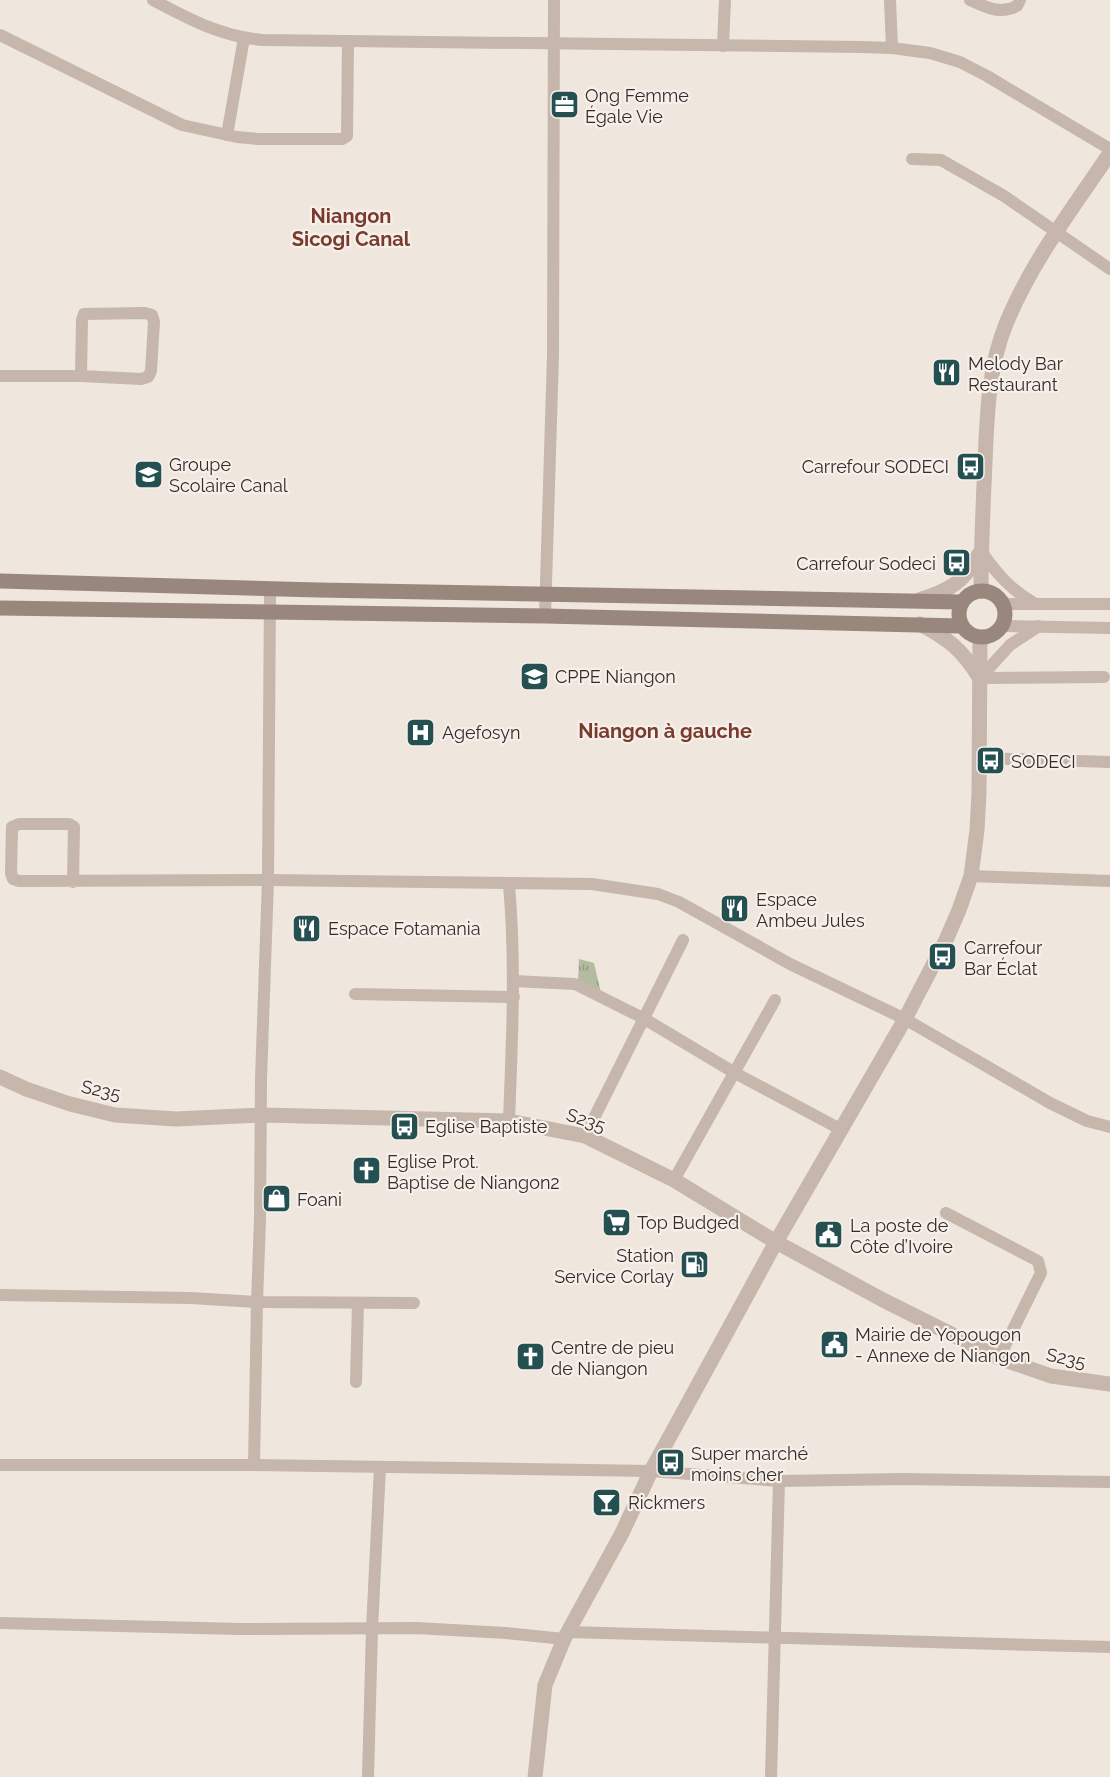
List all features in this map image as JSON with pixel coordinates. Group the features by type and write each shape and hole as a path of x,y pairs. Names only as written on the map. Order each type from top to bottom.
{"main road":[{"path":"0,581 270,589 961,602"},
{"path":"0,608 920,624 960,626 969,634 980,638 997,633 1002,626 1005,618 1003,604 997,596 990,592 981,591 969,594 961,602 958,610 960,626"}],"street":[{"path":"153,0 190,20 218,32 244,39 892,48 930,52 960,62 987,76 1110,151 1056,232 1020,293 995,355 987,423 981,591"},
{"path":"545,616 553,366 554,0"},
{"path":"723,46 725,0"},
{"path":"890,0 892,48"},
{"path":"969,0 1002,11 1017,6 1020,0"},
{"path":"0,35 182,125 227,135 284,140 342,139 347,136 348,42"},
{"path":"227,135 244,39"},
{"path":"912,159 941,160 1004,196 1110,269"},
{"path":"0,376 141,379 148,376 151,371 154,321 152,315 145,313 84,314 81,376"},
{"path":"919,600 936,595 961,580 971,570 981,551"},
{"path":"981,551 1012,589 1035,603"},
{"path":"254,1465 261,1079 268,880 270,589"},
{"path":"1003,604 1110,604"},
{"path":"920,624 956,646 980,678"},
{"path":"1002,626 1110,628"},
{"path":"980,678 1006,650 1040,626"},
{"path":"535,1777 545,1685 566,1636 617,1543 651,1472 776,1242 905,1019 946,940 971,876 977,830 980,758 980,638"},
{"path":"980,678 1104,677"},
{"path":"980,758 1110,762"},
{"path":"73,882 74,827 69,824 12,826 11,873 13,879 19,881 73,882 268,880 509,885 592,884 658,894 700,914 790,964 905,1019 1050,1103 1087,1121 1110,1127"},
{"path":"971,876 1110,881"},
{"path":"509,885 513,933 510,1120"},
{"path":"585,1136 683,940"},
{"path":"513,981 575,984 643,1018 735,1073 842,1130"},
{"path":"355,994 513,997"},
{"path":"674,1180 775,1000"},
{"name":"S235","path":"0,1077 26,1089 70,1104 115,1115 177,1119 262,1115 510,1120 585,1136 674,1180 776,1242 883,1300 999,1358 1051,1376 1110,1384"},
{"path":"946,1213 1038,1261 1041,1267 1041,1273 999,1358"},
{"path":"0,1295 191,1298 258,1302 414,1303"},
{"path":"356,1382 358,1303"},
{"path":"0,1465 254,1465 651,1472 779,1481 903,1479 1110,1482"},
{"path":"368,1777 380,1467"},
{"path":"771,1777 779,1481"},
{"path":"0,1623 240,1629 416,1628 566,1636 775,1638 1110,1647"}],"green space":[{"path":"579,959 594,963 601,993 578,983"}],"place":[{"name":"Ong Femme Égale Vie","path":"564,105"},
{"name":"Melody Bar Restaurant","path":"947,373"},
{"name":"Carrefour SODECI","path":"970,466"},
{"name":"Groupe Scolaire Canal","path":"148,474"},
{"name":"Carrefour Sodeci","path":"957,563"},
{"name":"CPPE Niangon","path":"534,676"},
{"name":"Agefosyn","path":"421,732"},
{"name":"SODECI","path":"990,761"},
{"name":"Espace Ambeu Jules","path":"735,909"},
{"name":"Espace Fotamania","path":"307,928"},
{"name":"Carrefour Bar Éclat","path":"943,957"},
{"name":"Eglise Baptiste","path":"404,1126"},
{"name":"Eglise Prot. Baptise de Niangon2","path":"366,1171"},
{"name":"Foani","path":"276,1199"},
{"name":"Top Budged","path":"616,1222"},
{"name":"La poste de Côte d’Ivoire","path":"829,1235"},
{"name":"Station Service Corlay","path":"695,1265"},
{"name":"Mairie de Yopougon - Annexe de Niangon","path":"834,1344"},
{"name":"Centre de pieu de Niangon","path":"530,1357"},
{"name":"Super marché moins cher","path":"670,1463"},
{"name":"Rickmers","path":"607,1502"}],"district":[{"name":"Niangon Sicogi Canal","path":"351,228"},
{"name":"Niangon à gauche","path":"665,731"}]}
